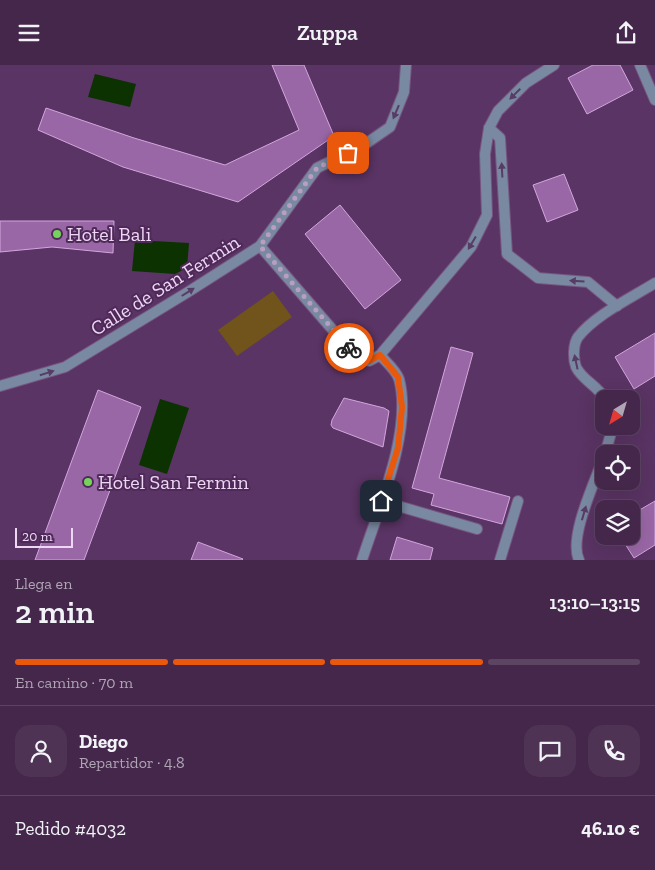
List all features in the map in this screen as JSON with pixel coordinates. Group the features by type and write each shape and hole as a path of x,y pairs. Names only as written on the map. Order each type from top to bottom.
{"street":[{"name":"Calle de San Fermin","path":"0,386 65,367 188,293 260,246 317,168 364,145 390,127 404,92 406,65"},
{"path":"260,246 350,351 369,361 380,355 471,247 487,215 486,154 489,128 498,111 526,83 554,65"},
{"path":"640,65 655,100"},
{"path":"489,128 500,138 507,254 538,279 588,282 618,306"},
{"path":"599,390 577,369 574,357 577,338 596,320 655,283"},
{"path":"362,560 398,448 402,407 398,377 380,355"},
{"path":"580,560 577,554 579,529 595,479"},
{"path":"381,501 477,529"},
{"path":"500,560 518,501"}],"shaded area":[{"path":"95,74 136,84 130,107 88,97"},
{"path":"135,240 189,243 187,268 175,274 132,271"},
{"path":"273,291 292,317 237,356 218,330"},
{"path":"160,399 189,408 167,474 139,465"}],"building":[{"path":"272,65 304,65 334,136 238,202 123,167 38,130 46,108 134,138 225,165 299,130"},
{"path":"593,65 620,65 633,90 587,114 568,78"},
{"path":"564,174 578,210 547,222 533,185"},
{"path":"340,205 401,280 365,309 305,234"},
{"name":"Hotel Bali","path":"0,221 114,221 113,253 52,247 0,252"},
{"path":"655,333 655,376 634,389 615,357"},
{"path":"451,347 473,353 439,478 510,497 502,524 431,505 434,494 412,488"},
{"name":"Hotel San Fermin","path":"98,390 141,407 84,560 35,560"},
{"path":"344,398 389,411 383,447 333,428 331,425 332,420"},
{"path":"655,501 655,545 634,558 626,545 640,545 640,510"},
{"path":"397,537 433,548 430,560 390,560"},
{"path":"198,542 243,559 191,560"}],"way so far":[{"path":"348,153 317,168 260,246 349,348"}],"place":[{"name":"Hotel Bali","path":"57,234"},
{"name":"Hotel San Fermin","path":"88,482"}],"route":[{"path":"349,348 350,351 369,361 380,355 398,377 402,407 398,448 381,501"}]}
